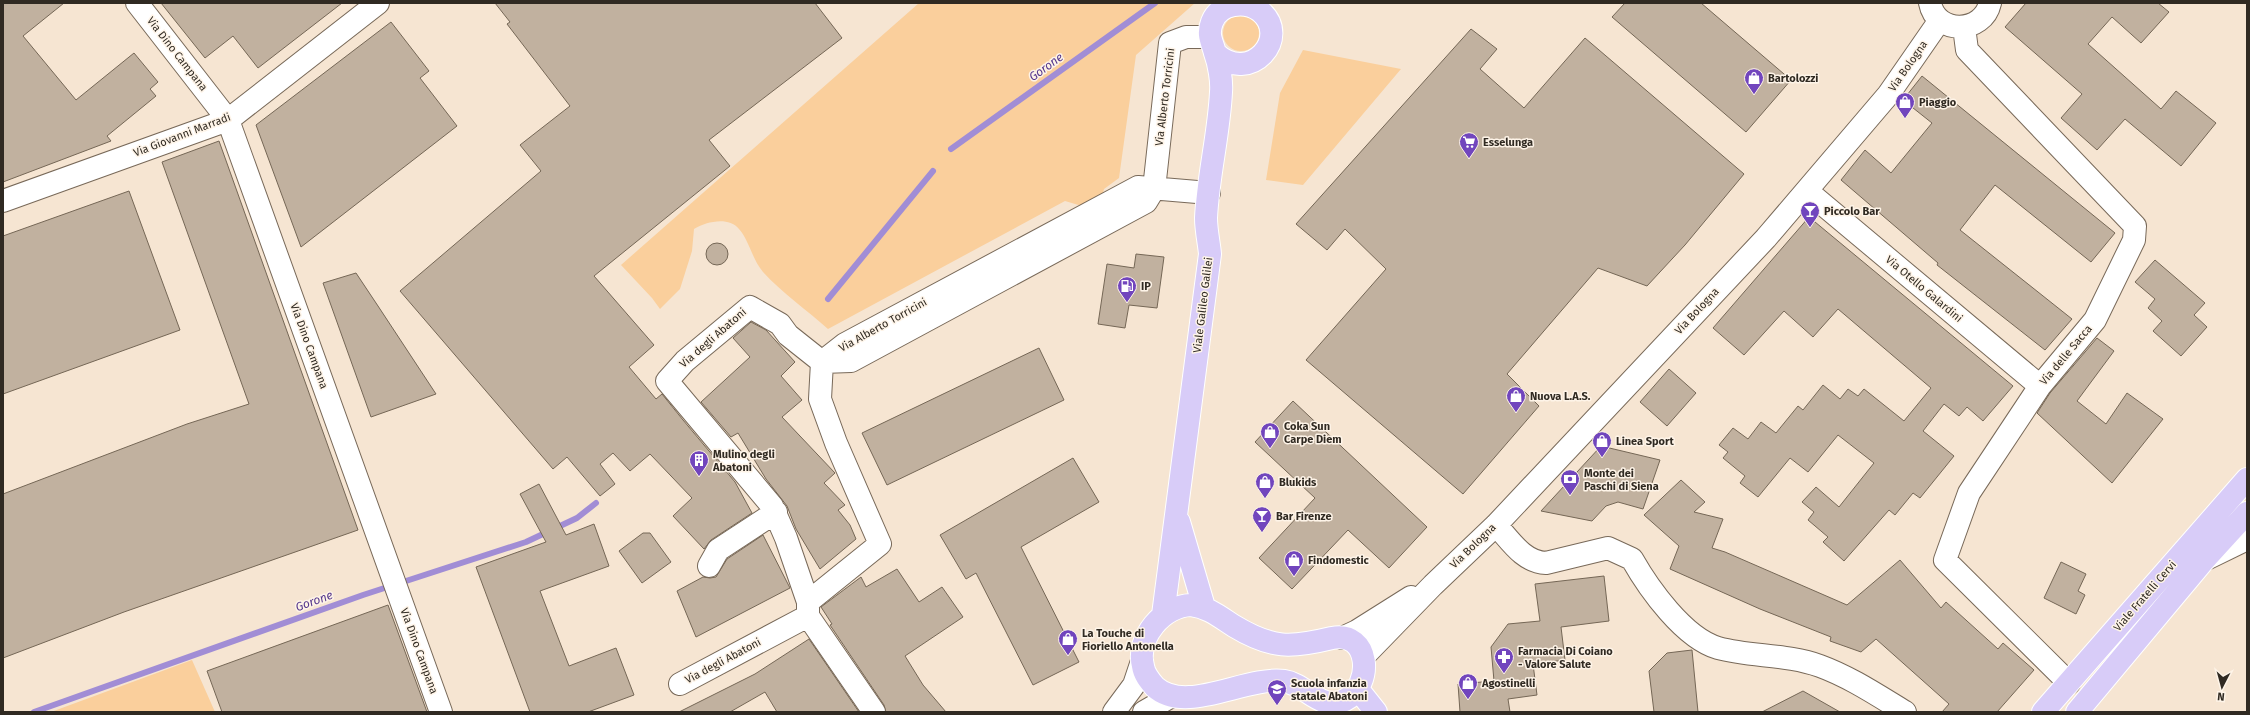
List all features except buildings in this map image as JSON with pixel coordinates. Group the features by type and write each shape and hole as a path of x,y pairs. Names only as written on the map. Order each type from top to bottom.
{"main road":[{"name":"Viale Galileo Galilei","path":"1163,615 1210,254 1206,219 1221,91 1212,45 1212,20 1225,5 1242,3 1256,8 1268,22 1271,36 1265,52 1251,63 1232,64 1223,60 1212,45"},
{"name":"Viale Fratelli Cervi","path":"2043,712 2247,479"},
{"path":"1176,510 1204,607"},
{"name":"Viale Fratelli Cervi","path":"2077,712 2089,703 2204,560 2247,513"},
{"path":"1181,606 1204,607 1249,635 1271,643 1291,646 1342,638 1360,648 1364,656 1365,671 1357,688 1351,696 1343,701 1325,706 1298,686 1285,681 1256,683 1198,700 1184,701 1170,697 1157,690 1144,671 1142,661 1150,631 1155,622 1163,615 1181,606"},
{"path":"1357,688 1376,712"}],"street":[{"name":"Via Dino Campana","path":"137,3 228,120 390,576 441,712"},
{"name":"Via Giovanni Marradi","path":"3,201 228,120 378,3"},
{"path":"1964,27 1980,20 1985,14 1990,3"},
{"name":"Via Bologna","path":"1433,585 1496,525 1807,191 1888,95 1935,12 1947,25 1964,27"},
{"name":"Via delle Sacca","path":"1964,27 1967,50 2135,226 2134,240 2095,320 2040,386 1969,493 1945,560 2069,683"},
{"name":"Via Alberto Torricini","path":"822,362 851,361 1146,202 1154,189 1170,43 1186,37 1212,45"},
{"path":"1154,189 1209,193"},
{"name":"Via Otello Galardini","path":"1807,191 2040,386"},
{"name":"Via degli Abatoni","path":"680,684 808,609 880,544 836,443 820,399 822,362 788,335 780,324 750,307 685,361 666,381 776,512 808,609 874,712"},
{"path":"709,566 718,550 776,512"},
{"path":"1496,525 1526,558 1536,563 1546,563 1608,548 1623,554 1632,559 1682,626 1699,640 1718,648 1760,653 1819,666 1860,684 1905,712"},
{"path":"2204,560 2247,539"},
{"path":"1342,638 1357,631 1382,614 1433,585"},
{"path":"1364,656 1433,585"},
{"path":"1114,712 1134,685 1142,661"},
{"path":"1144,712 1170,697"}],"shaded area":[{"path":"919,3 1195,3 1136,55 1119,178 1104,189 1100,205 1092,209 1065,201 828,329 770,280 759,267 739,229 734,225 723,221 711,222 694,229 692,251 680,289 660,309 652,298 621,265"},
{"path":"1245,15 1254,20 1258,26 1258,40 1254,46 1245,51 1237,51 1228,46 1224,40 1223,29 1228,20 1234,16"},
{"path":"1303,50 1401,69 1303,185 1266,180 1280,93"},
{"path":"192,660 215,712 51,712"}],"waterway":[{"name":"Gorone","path":"951,149 1155,3"},
{"name":"Gorone","path":"828,299 933,171"},
{"name":"Gorone","path":"34,712 363,595 526,542 577,518 596,503"}],"place":[{"name":"Bartolozzi","path":"1754,95"},
{"name":"Piaggio","path":"1905,119"},
{"name":"Esselunga","path":"1469,159"},
{"name":"Piccolo Bar","path":"1810,228"},
{"name":"IP","path":"1127,303"},
{"name":"Nuova L.A.S.","path":"1516,413"},
{"name":"Coka Sun Carpe Diem","path":"1270,449"},
{"name":"Linea Sport","path":"1602,458"},
{"name":"Mulino degli Abatoni","path":"699,477"},
{"name":"Monte dei Paschi di Siena","path":"1570,496"},
{"name":"Blukids","path":"1265,499"},
{"name":"Bar Firenze","path":"1262,533"},
{"name":"Findomestic","path":"1294,577"},
{"name":"La Touche di Fioriello Antonella","path":"1068,656"},
{"name":"Farmacia Di Coiano - Valore Salute","path":"1504,674"},
{"name":"Agostinelli","path":"1468,700"},
{"name":"Scuola infanzia statale Abatoni","path":"1277,706"}]}
